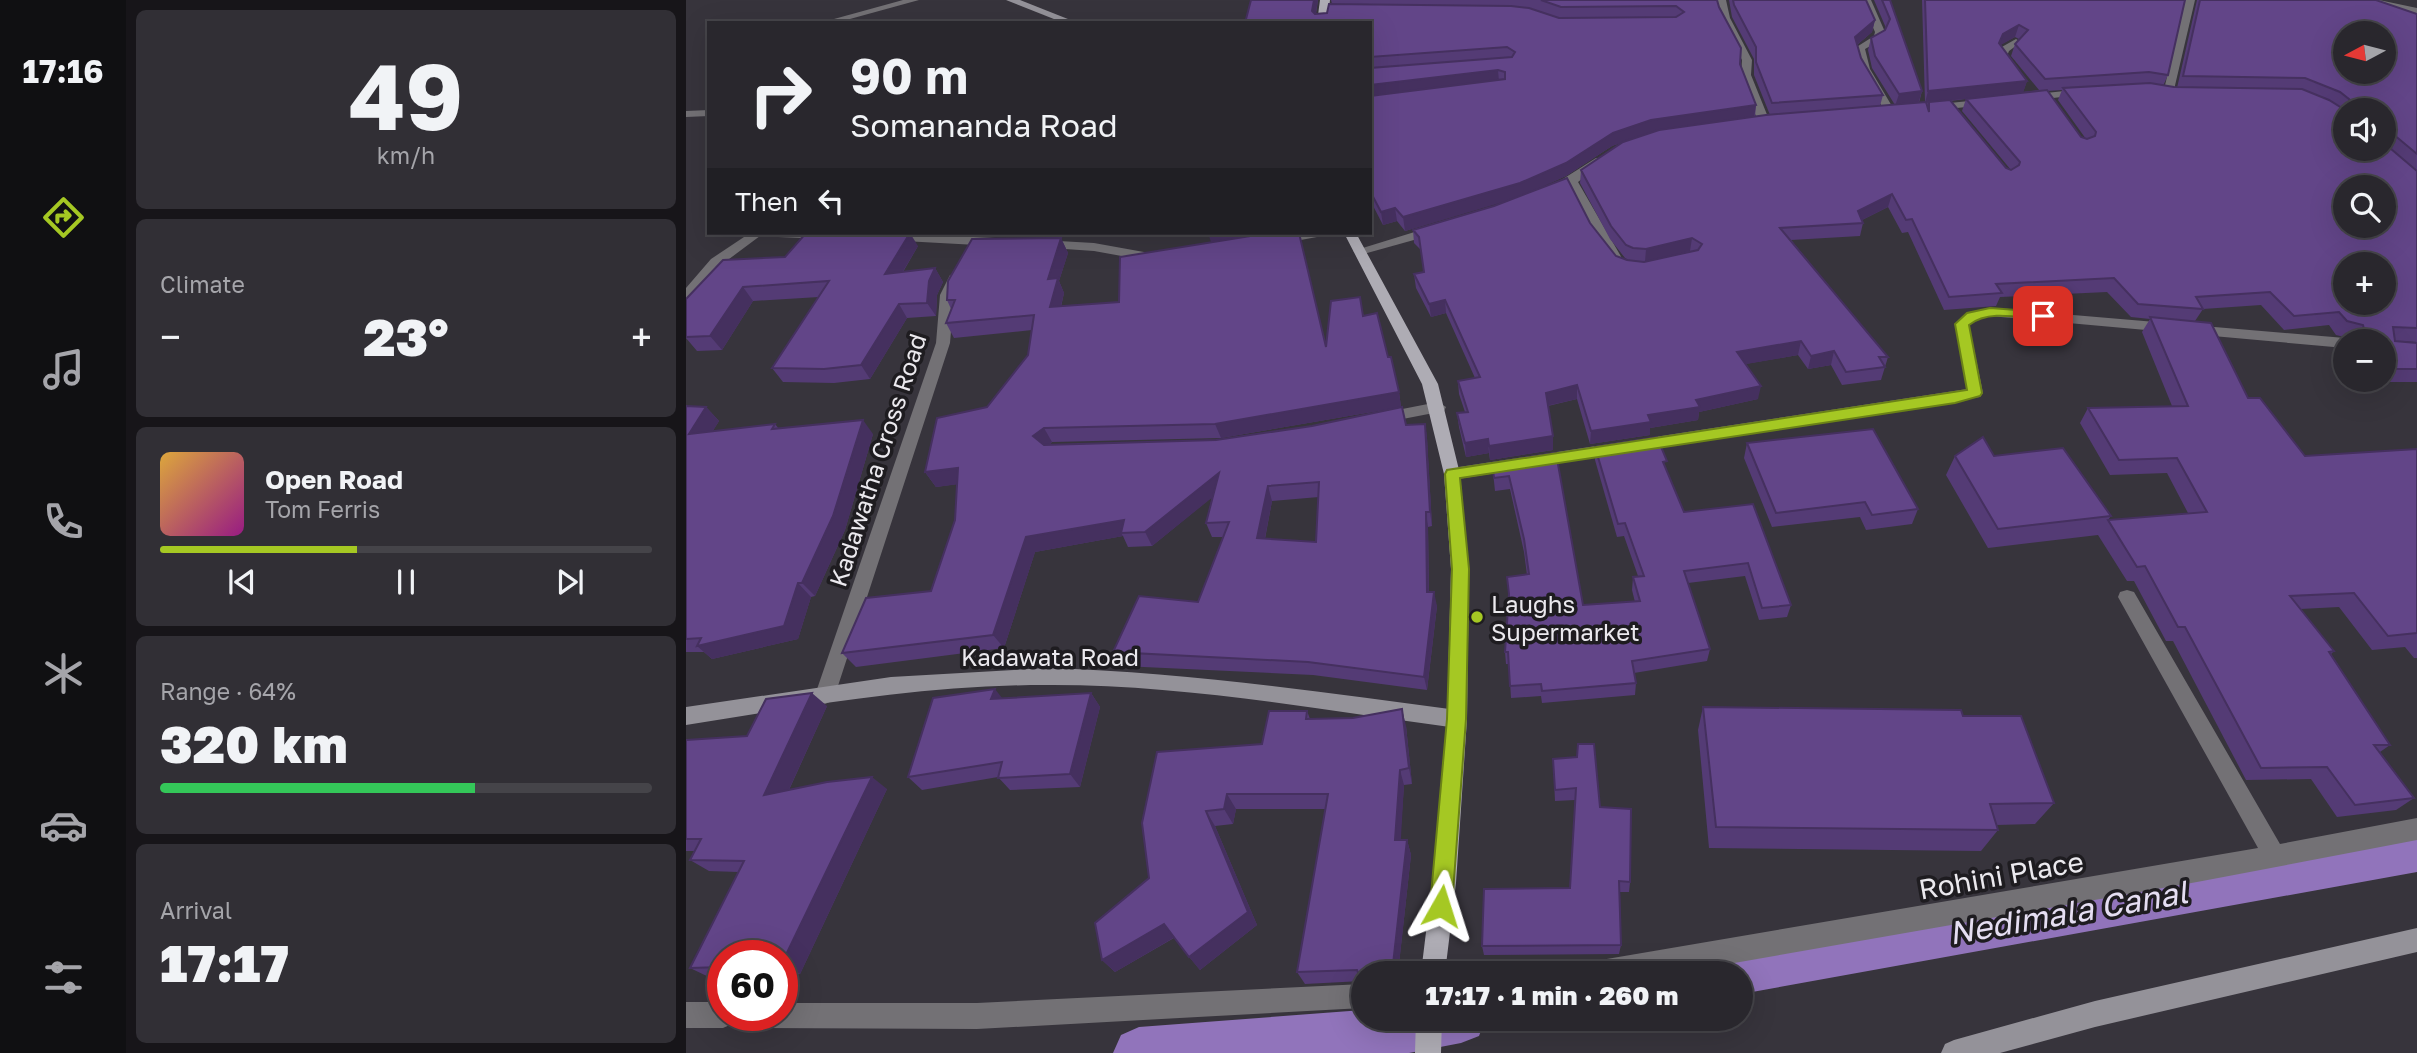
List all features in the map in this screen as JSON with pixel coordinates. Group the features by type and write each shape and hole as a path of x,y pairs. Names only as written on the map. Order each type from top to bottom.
{"main road":[{"path":"1322,21 1325,0"},
{"path":"1351,235 1430,384 1438,407 1452,474 1460,569 1457,719 1444,883 1434,961"},
{"path":"1428,1053 1429,1031"}],"street":[{"path":"838,19 914,0"},
{"path":"1011,0 1068,21"},
{"path":"1721,0 1725,18 1747,60 1746,75 1770,122 1750,124"},
{"path":"1866,0 1880,32 1878,38 1860,48 1865,69 1897,112 2005,100 2037,93 2094,91"},
{"path":"2182,94 2162,93 2190,0"},
{"path":"2366,0 2417,12"},
{"path":"1323,11 1336,11"},
{"path":"2016,42 2004,50 2001,56 2037,93"},
{"path":"1949,106 1958,116"},
{"path":"686,114 707,113"},
{"path":"1537,197 1571,181 1608,155"},
{"path":"1571,181 1614,259 1626,267"},
{"path":"1360,251 1450,226"},
{"path":"686,296 716,262 755,235"},
{"path":"824,235 847,236"},
{"path":"1268,243 1307,235"},
{"path":"875,237 1094,247 1165,260"},
{"name":"Kadawatha Cross Road","path":"825,695 943,343 947,296 972,240"},
{"path":"1452,474 1975,393 1962,324 1972,316 1990,312 2333,342"},
{"path":"1371,420 1438,407"},
{"path":"2127,597 2274,855"},
{"name":"Kadawata Road","path":"686,716 825,695 969,680 1097,678 1260,694 1457,719"},
{"name":"Rohini Place","path":"1677,961 2156,878 2417,829"},
{"path":"1954,1053 2095,1014 2417,940"},
{"path":"798,1015 977,1016 1351,997"},
{"path":"686,1015 707,1015"}],"building":[{"path":"1251,0 1314,0 1312,11 1315,14 1327,13 1329,4 1511,6 1529,8 1559,18 1676,17 1684,12 1676,6 1561,7 1541,0 1717,0 1741,48 1740,64 1756,105 1651,120 1613,133 1566,163 1520,183 1403,217 1395,208 1381,212 1372,195 1372,96 1505,79 1505,72 1498,70 1372,85 1372,68 1512,57 1515,52 1507,47 1372,57 1372,21 1246,21"},
{"path":"1733,0 1866,0 1875,20 1855,37 1861,58 1883,95 1772,103 1756,62 1756,47"},
{"path":"1882,0 1890,0 1922,91 1899,94 1875,56 1871,38 1885,30 1890,19"},
{"path":"1925,0 2185,0 2168,75 2149,72 2045,79 2015,44 2028,30 2019,25 2003,34 1999,43 2027,81 1928,91"},
{"path":"2200,0 2376,0 2417,14 2417,154 2396,136 2396,98 2348,98 2340,92 2305,78 2183,76"},
{"path":"2150,83 2174,87 2302,89 2329,100 2333,102 2333,161 2396,161 2396,153 2417,171 2417,328 2364,329 2363,325 2347,321 2342,315 2396,315 2396,252 2333,252 2333,313 2294,316 2270,292 2196,297 2203,309 2138,304 2114,278 1996,284 2002,293 1949,297 1912,219 1906,220 1892,194 1858,211 1863,223 1780,228 1888,357 1879,357 1885,367 1846,372 1834,351 1811,356 1801,341 1737,352 1761,386 1696,400 1700,407 1648,415 1651,422 1591,431 1577,385 1546,393 1553,436 1489,446 1488,439 1465,443 1457,413 1468,412 1458,381 1480,377 1445,300 1429,304 1414,274 1424,272 1419,237 1413,230 1494,206 1567,178 1590,223 1616,256 1644,262 1698,250 1702,244 1692,238 1646,249 1626,245 1611,226 1581,170 1623,142 1659,130 1766,115 1926,102 1929,112 1929,102 1950,100 2006,168 2011,170 2020,162 1966,99 2047,90 2081,137 2087,139 2095,136 2096,132 2063,88"},
{"path":"804,235 909,235 885,274 935,268 929,281 927,303 899,304 861,365 824,369 772,368 829,281 743,287 710,336 686,337 686,299 723,260 785,257"},
{"path":"1257,235 1299,235 1326,347 1331,301 1360,297 1363,316 1377,313 1399,392 1215,424 1044,428 1033,436 1044,445 1216,440 1312,426 1402,407 1406,425 1425,424 1430,512 1426,512 1427,592 1434,592 1424,677 1308,662 1113,652 1139,596 1198,602 1229,522 1206,523 1219,473 1145,532 1121,533 1124,520 1026,537 993,635 842,653 866,598 931,591 955,520 958,468 925,472 937,418 987,407 1028,355 1034,315 946,323 955,300 947,300 948,281 972,239 1061,238 1048,279 1058,278 1050,307 1119,302 1120,257","holes":["1319,482 1316,542 1257,538 1268,486"]},
{"path":"2150,317 2211,323 2248,398 2260,398 2305,456 2417,449 2417,633 2388,636 2354,593 2290,596 2334,651 2329,652 2390,745 2374,745 2414,798 2355,805 2327,767 2261,768 2185,627 2178,627 2145,566 2137,567 2108,520 2207,512 2177,458 2119,460 2088,408 2188,406"},
{"path":"2396,341 2417,343 2417,369 2396,369"},
{"path":"686,406 706,407 689,434 775,424 772,429 863,420 833,516 802,583 798,583 784,626 697,646 701,638 686,639"},
{"path":"1873,429 1918,509 1872,515 1865,502 1776,513 1747,443"},
{"path":"1657,437 1667,461 1663,462 1684,512 1753,504 1791,605 1762,608 1748,563 1684,571 1710,649 1632,661 1636,683 1542,691 1541,684 1510,686 1508,652 1505,652 1509,594 1507,577 1529,574 1509,476 1494,478 1492,463 1556,453 1583,605 1640,601 1633,577 1644,576 1625,523 1618,524 1595,447"},
{"path":"1983,437 1994,456 2063,448 2111,516 1998,529 1955,456"},
{"path":"995,689 991,699 1091,693 1070,774 998,778 1002,762 908,777 933,698"},
{"path":"812,693 764,795 827,782 872,777 793,940 707,940 707,967 690,968 744,861 690,860 701,839 686,839 686,740 747,736 766,699"},
{"path":"1703,707 1961,710 1963,716 2021,716 2054,803 1990,804 1998,830 1716,827"},
{"path":"1402,709 1409,768 1400,770 1395,840 1407,840 1393,961 1351,961 1351,970 1297,972 1328,794 1227,794 1224,809 1206,811 1248,912 1189,957 1164,924 1102,960 1095,923 1149,878 1142,823 1157,752 1262,744 1269,711 1307,711 1306,719 1353,718"},
{"path":"1578,744 1594,744 1600,807 1631,809 1630,882 1619,881 1621,945 1482,946 1484,889 1570,888 1576,788 1555,790 1553,759 1577,757"}],"waterway":[{"name":"Nedimala Canal","path":"1753,967 2417,850"},
{"name":"Nedimala Canal","path":"1139,1053 1357,1037 1390,1031"}],"place":[{"name":"Laughs Supermarket","path":"1477,617"}],"route":[{"path":"1441,906 1457,719 1460,569 1452,474 1975,393 1962,324 1972,316 1990,312 2043,316"}]}
